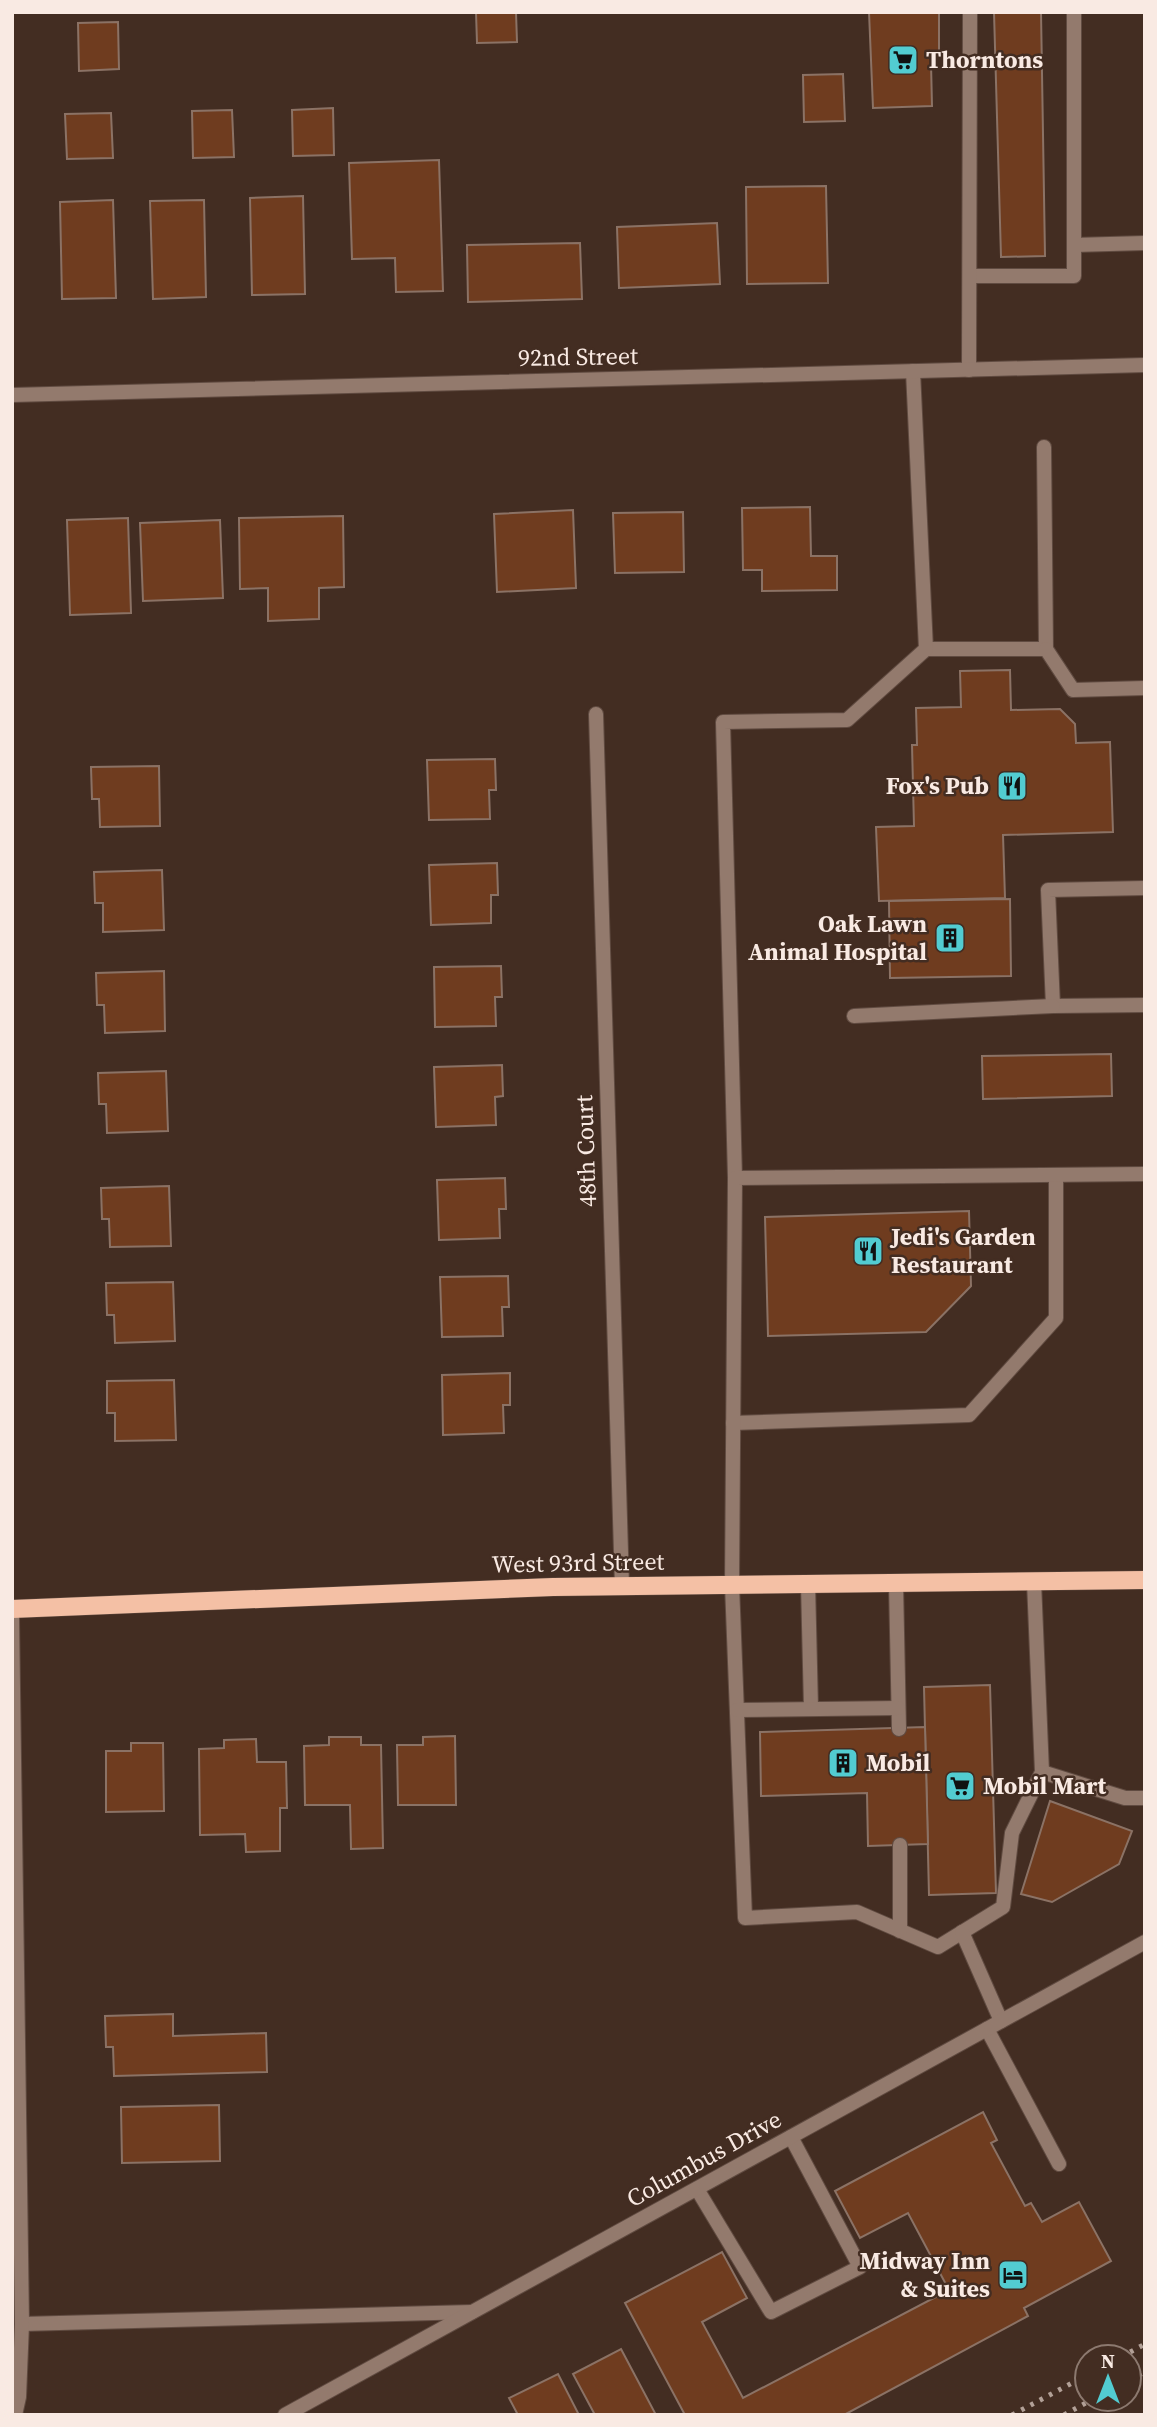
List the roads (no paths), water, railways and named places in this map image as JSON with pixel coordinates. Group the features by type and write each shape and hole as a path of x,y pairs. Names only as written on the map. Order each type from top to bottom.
{"main road":[{"name":"West 93rd Street","path":"12,1609 622,1586 1145,1580"}],"street":[{"path":"969,370 970,12"},
{"path":"970,276 1074,276 1074,12"},
{"path":"1074,245 1145,243"},
{"name":"92nd Street","path":"12,395 1145,365"},
{"path":"913,371 926,649"},
{"path":"1044,447 1046,649 1073,690 1145,688"},
{"path":"1034,1582 1042,1772 1012,1833 1003,1908 938,1947 857,1912 745,1917 732,1585 735,1178 723,722 847,720 926,649 1046,649"},
{"name":"48th Court","path":"596,714 622,1586"},
{"path":"1053,1006 1048,890 1145,888"},
{"path":"854,1016 1053,1006 1145,1005"},
{"path":"735,1178 1145,1174"},
{"path":"733,1423 969,1415 1056,1318 1056,1175"},
{"path":"808,1584 811,1708"},
{"path":"897,1584 899,1728"},
{"path":"12,1617 22,2325 19,2397 15,2415"},
{"path":"737,1710 898,1708"},
{"path":"1042,1772 1125,1798 1145,1798"},
{"path":"900,1845 901,1931"},
{"path":"962,1932 1001,2021"},
{"name":"Columbus Drive","path":"285,2415 1145,1942"},
{"path":"987,2029 1059,2164"},
{"path":"697,2189 771,2312 860,2267 791,2137"},
{"path":"22,2325 472,2312"}],"railway":[{"path":"1012,2415 1073,2382"},
{"path":"1064,2415 1073,2410"}],"place":[{"name":"Thorntons","path":"903,60"},
{"name":"Fox's Pub","path":"1012,786"},
{"name":"Oak Lawn Animal Hospital","path":"950,938"},
{"name":"Jedi's Garden Restaurant","path":"868,1251"},
{"name":"Mobil","path":"843,1763"},
{"name":"Mobil Mart","path":"960,1786"},
{"name":"Midway Inn & Suites","path":"1013,2275"}]}
